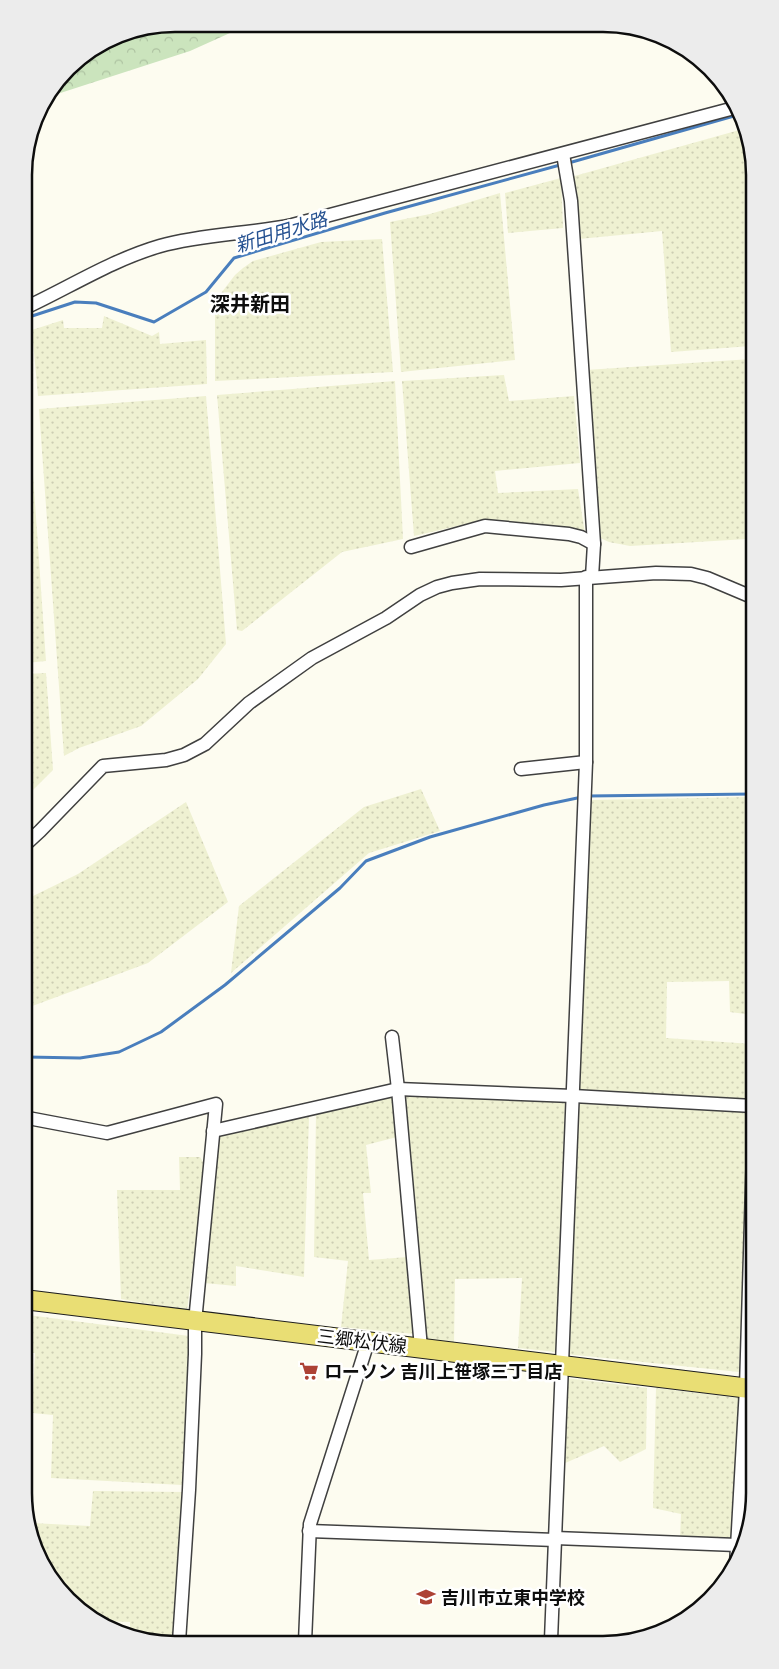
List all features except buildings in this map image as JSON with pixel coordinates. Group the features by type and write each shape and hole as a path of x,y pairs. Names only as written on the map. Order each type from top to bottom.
{"main road":[{"name":"三郷松伏線","path":"32,1301 746,1388"}],"street":[{"path":"33,304 118,261 161,246 205,237 265,231 292,225 730,109"},
{"path":"551,1636 586,762 589,577 594,544 571,201 563,154"},
{"path":"411,548 485,526 569,534 594,544"},
{"path":"32,837 102,766 166,760 184,755 205,744 249,703 312,658 386,618 420,595 452,583 480,580 561,580 656,573 691,574 707,578 746,594"},
{"path":"521,769 586,762"},
{"path":"392,1037 421,1348"},
{"path":"213,1131 398,1089 746,1106"},
{"path":"32,1119 108,1133 216,1104 195,1322 189,1490 179,1636"},
{"path":"305,1636 309,1531 314,1508 368,1342"},
{"path":"737,1545 746,1437"},
{"path":"309,1531 737,1546"}],"green space":[{"path":"166,33 230,33 190,51 59,94 68,81 88,62 129,40 147,35"},
{"path":"739,130 745,157 746,175 746,346 671,352 662,231 579,239 571,177"},
{"path":"561,178 563,228 508,233 505,193"},
{"path":"500,193 515,360 401,372 390,222 430,214"},
{"path":"382,239 393,372 215,381 215,301 235,275 243,268 253,261 321,242"},
{"path":"104,316 152,336 159,332 160,344 206,340 207,384 38,396 33,330 63,320 64,328 102,328"},
{"path":"746,359 746,539 630,546 609,542 598,537 586,370"},
{"path":"504,375 509,401 574,396 580,463 495,471 498,493 578,489 585,534 540,525 497,520 470,523 414,536 402,381"},
{"path":"395,381 403,539 342,552 242,631 237,630 217,395"},
{"path":"206,396 226,644 198,679 141,726 79,748 64,756 39,409"},
{"path":"33,474 33,474 46,661 33,662"},
{"path":"46,673 53,770 33,790 33,674"},
{"path":"421,789 440,831 369,853 231,973 239,906 364,807"},
{"path":"746,797 746,1014 730,1012 729,981 667,982 666,1038 746,1044 746,1100 579,1093 591,800"},
{"path":"186,802 228,902 148,963 32,1006 32,896 78,874"},
{"path":"395,1093 397,1137 366,1145 371,1193 363,1193 369,1260 408,1257 415,1334 341,1327 348,1261 314,1257 316,1113"},
{"path":"403,1094 565,1100 556,1352 518,1348 522,1278 455,1279 454,1344 425,1340"},
{"path":"577,1104 746,1109 746,1205 739,1372 566,1354"},
{"path":"309,1117 304,1277 236,1266 236,1286 204,1283 219,1136"},
{"path":"179,1157 200,1157 206,1167 187,1310 121,1299 117,1190 180,1190"},
{"path":"32,1316 189,1336 182,1485 51,1478 53,1415 32,1413 35,1353 32,1353"},
{"path":"566,1378 647,1388 646,1449 620,1462 604,1446 563,1464"},
{"path":"656,1388 741,1398 735,1539 680,1539 681,1514 653,1508"},
{"path":"93,1491 184,1492 177,1636 147,1634 130,1629 130,1622 111,1621 88,1607 62,1581 43,1548 36,1523 90,1526"}],"waterway":[{"name":"新田用水路","path":"572,162 733,116"},
{"name":"新田用水路","path":"33,316 75,302 96,303 154,322 206,292 234,258 385,213 560,165"},
{"path":"588,796 746,794"},
{"path":"32,1057 80,1058 119,1052 161,1032 225,985 340,888 366,861 430,837 544,805 582,797"}],"place":[{"name":"ローソン 吉川上笹塚三丁目店","path":"309,1371"},
{"name":"吉川市立東中学校","path":"426,1597"}],"district":[{"name":"深井新田","path":"250,303"}]}
